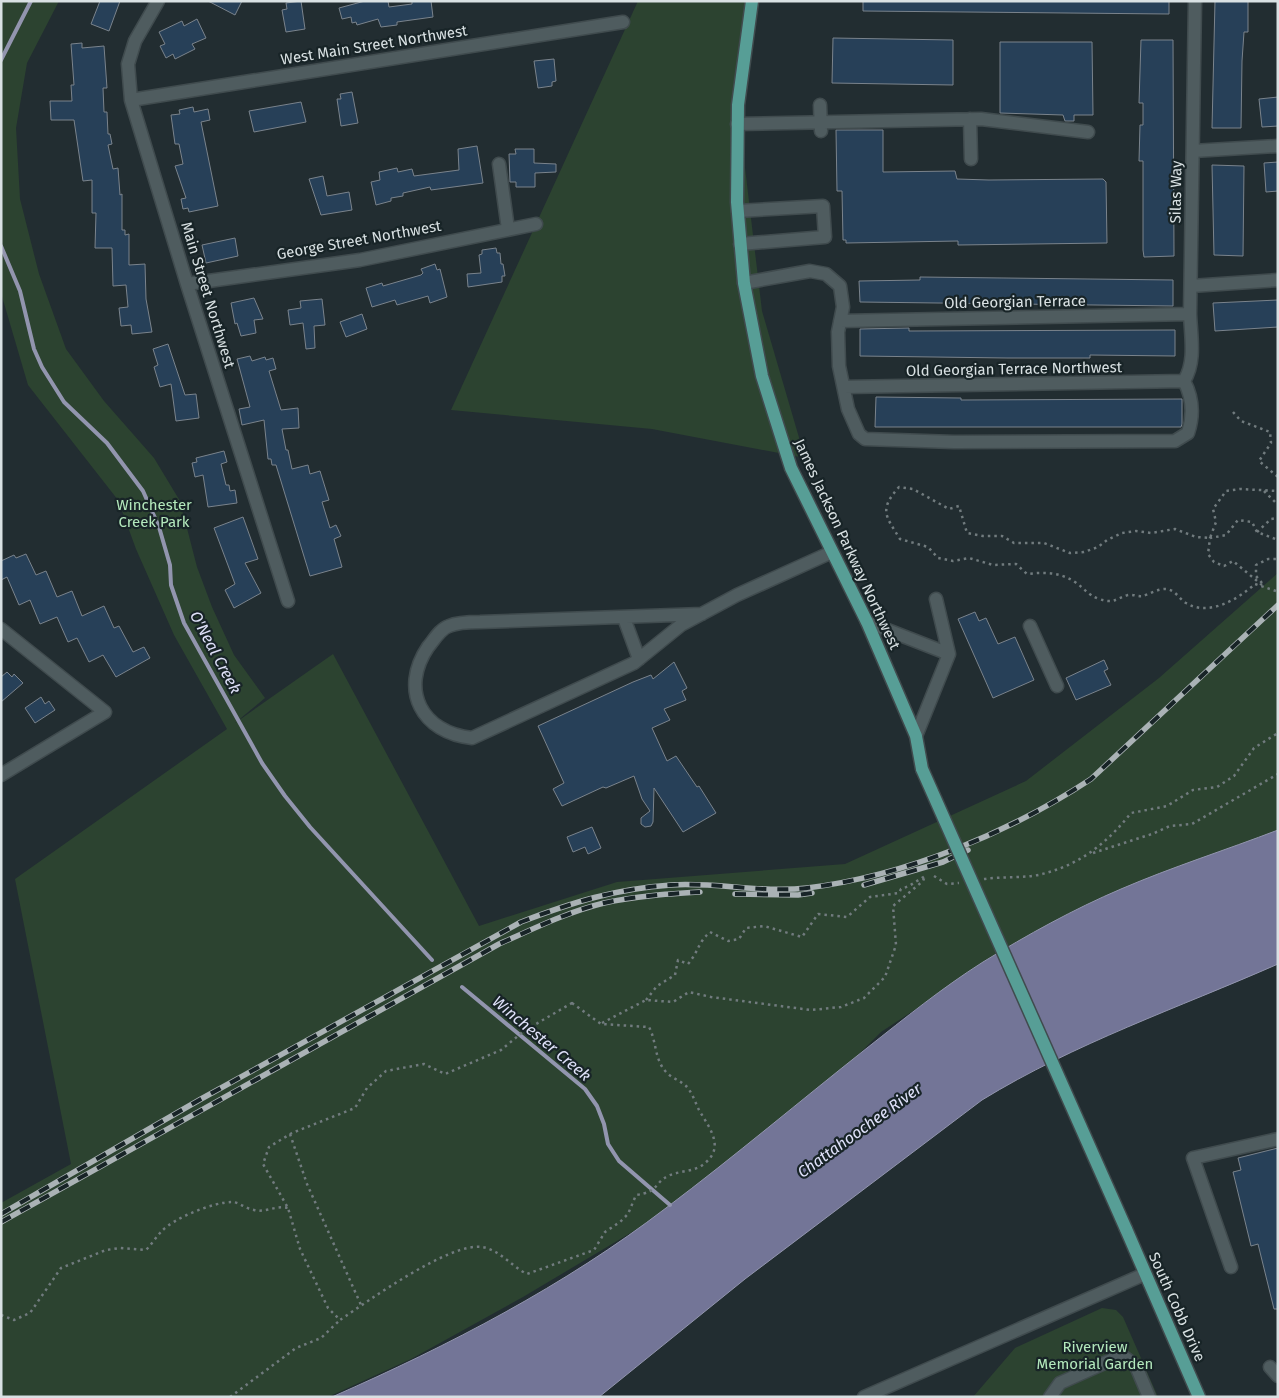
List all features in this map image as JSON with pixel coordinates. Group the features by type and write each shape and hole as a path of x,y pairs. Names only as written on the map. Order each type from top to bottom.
{"main road":[{"name":"James Jackson Parkway Northwest","path":"752,1 741,72 737,124 738,211 744,283 762,376 791,468 867,622 916,736 922,769"},
{"name":"South Cobb Drive","path":"922,769 1199,1397"}],"street":[{"name":"Main Street Northwest","path":"158,1 135,41 128,64 131,100 187,284 288,601"},
{"name":"Silas Way","path":"1184,382 1192,359 1190,314 1195,1"},
{"name":"West Main Street Northwest","path":"131,100 623,22"},
{"path":"820,105 820,126"},
{"path":"737,124 820,126 970,119 1088,132"},
{"path":"970,119 971,159"},
{"path":"1193,151 1278,146"},
{"path":"499,164 508,229"},
{"path":"738,211 823,206 825,237 740,244"},
{"name":"George Street Northwest","path":"187,284 360,260 536,224"},
{"path":"744,283 810,271 826,274 840,286 843,307 838,332 839,366 848,409 859,434 865,439 944,442 1166,441 1185,436 1190,428 1192,404 1190,392 1184,382"},
{"path":"1191,286 1278,280"},
{"name":"Old Georgian Terrace","path":"840,321 1190,314"},
{"name":"Old Georgian Terrace Northwest","path":"844,387 1184,382"},
{"path":"702,614 480,622 450,626 433,641 420,663 415,680 419,706 430,720 447,732 472,738 639,659 680,625 702,614 737,595 832,552"},
{"path":"916,736 949,654 936,599"},
{"path":"624,618 639,659"},
{"path":"867,622 949,654"},
{"path":"1030,626 1057,686"},
{"path":"1,629 105,712 1,775"},
{"path":"1232,1267 1193,1158 1278,1139"},
{"path":"864,1397 1145,1274"},
{"path":"1050,1397 1060,1383 1112,1360 1124,1357 1136,1366 1149,1397"}],"path":[{"path":"1232,412 1241,421 1270,432 1271,443 1259,461 1278,477"},
{"path":"1276,591 1255,584 1235,601 1211,607 1197,607 1185,603 1178,594 1164,589 1140,596 1129,595 1116,602 1088,594 1076,582 1062,575 1045,572 1028,574 1016,564 993,565 969,558 953,561 938,558 928,547 900,539 885,516 886,506 899,487 914,489 949,509 959,506 967,533 1002,536 1014,543 1044,542 1070,553 1084,552 1098,547 1122,533 1136,531 1151,533 1175,529 1196,537 1210,538 1226,535 1238,520 1252,522 1257,532 1278,540"},
{"path":"1264,586 1233,560 1224,566 1214,562 1208,554 1210,538 1216,522 1214,509 1226,491 1240,489 1278,491"},
{"path":"1264,491 1278,505"},
{"path":"1257,532 1271,519 1278,518"},
{"path":"1264,586 1256,576 1256,565 1268,559 1278,559"},
{"path":"1092,853 1114,834 1131,813 1167,806 1193,790 1217,787 1234,776 1254,748 1278,733"},
{"path":"990,878 1046,874 1092,853 1152,834 1170,826 1192,824 1278,774"},
{"path":"601,1024 646,1000 657,986 675,975 678,960 688,964 696,954 698,943 710,932 728,940 739,939 746,928 764,926 802,937 818,914 847,917 870,897 899,893 901,888 910,886 925,876 923,881 893,906 896,945 886,977 864,998 841,1007 811,1010 712,998 689,992 673,1002 646,1000"},
{"path":"934,876 940,882 947,884"},
{"path":"230,1397 296,1348 321,1338 340,1320 390,1286 450,1253 480,1247 498,1253 514,1267 527,1274 594,1250 604,1232 620,1222 628,1214 636,1195 651,1191 667,1176 694,1170 710,1158 715,1142 713,1131 686,1086 667,1073 657,1058 655,1038 649,1027 601,1024 572,1003 524,1031 501,1050 445,1074 424,1064 386,1071 367,1088 355,1108 290,1134 269,1148 263,1164 288,1208 300,1249 328,1308 340,1320"},
{"path":"290,1134 307,1184 361,1305"},
{"path":"1,1315 14,1320 30,1313 61,1268 106,1250 120,1248 146,1250 156,1240 160,1232 174,1222 214,1204 233,1202 253,1210 266,1211 278,1206 288,1208"}],"green space":[{"name":"Winchester Creek Park","path":"3,1 59,1 27,63 16,128 20,199 39,274 66,349 104,401 154,458 180,501 197,567 212,607 234,655 265,698 235,723 333,654 479,926 617,882 845,864 1026,781 1159,678 1278,573 1278,847 1021,940 881,1032 753,1160 523,1297 411,1359 328,1397 1,1397 1,1203 71,1164 15,879 227,729 174,635 136,549 118,500 28,385 1,293 1,6"},
{"path":"638,1 751,1 739,117 762,311 805,458 652,429 451,410"},
{"name":"Riverview Memorial Garden","path":"1102,1308 1116,1310 1123,1317 1158,1397 973,1397 1015,1348"}],"water":[{"name":"Chattahoochee River","path":"1278,830 1278,964 1127,1027 1053,1061 982,1100 745,1279 599,1397 332,1397 463,1335 547,1288 587,1263 666,1208 924,1004 968,972 1000,952 1068,914 1121,889"}],"building":[{"path":"100,1 120,1 109,31 91,24"},
{"path":"208,1 242,1 235,15"},
{"path":"301,1 305,29 286,32 282,10 287,9 286,3"},
{"path":"365,1 388,1 389,7 412,4 412,1 431,1 433,17 397,22 397,25 381,27 378,19 357,25 356,22 352,23 351,17 342,19 339,8"},
{"path":"863,1 1169,1 1169,14 863,11"},
{"path":"1215,1 1248,1 1248,32 1244,32 1242,61 1241,128 1212,128"},
{"path":"197,19 206,38 192,44 195,49 175,59 173,54 166,58 160,46 165,44 159,32 182,21 184,26"},
{"path":"833,38 953,40 953,85 832,83"},
{"path":"1141,40 1173,40 1174,256 1144,257 1143,161 1139,161 1140,125 1143,125 1143,103 1139,103"},
{"path":"1000,42 1092,42 1093,115 1074,115 1074,121 1065,121 1063,115 1000,113"},
{"path":"82,43 82,48 104,46 107,88 103,88 104,112 107,112 108,134 110,134 112,144 108,145 113,169 118,168 120,195 122,194 122,230 125,230 125,235 129,234 129,265 145,264 146,299 152,332 132,334 131,325 121,326 119,308 128,307 126,285 113,286 112,248 95,248 96,213 92,213 92,180 83,181 74,120 51,120 50,101 72,101 71,85 74,85 71,44"},
{"path":"554,59 556,81 552,82 552,86 538,88 534,61"},
{"path":"352,92 358,123 341,126 337,99 341,99 340,94"},
{"path":"1278,97 1278,126 1262,127 1259,99"},
{"path":"301,102 306,122 254,132 249,111"},
{"path":"193,107 194,112 208,109 210,120 201,122 218,206 189,212 188,208 183,209 181,199 186,198 175,166 183,164 179,144 175,144 171,115 180,114 179,110"},
{"path":"836,130 883,130 883,172 955,171 957,179 1103,179 1106,182 1107,243 958,245 958,241 846,243 846,240 843,240 842,191 837,191"},
{"path":"477,146 483,183 431,190 430,187 403,193 403,196 391,198 391,201 376,205 371,182 380,180 379,172 397,168 398,172 412,169 414,176 459,170 458,149"},
{"path":"515,149 534,149 534,163 556,164 556,172 535,173 535,187 516,187 516,182 510,182 509,154 516,154"},
{"path":"1278,162 1278,191 1266,192 1264,163"},
{"path":"1212,165 1244,166 1243,256 1214,255"},
{"path":"323,176 327,196 349,192 352,210 321,215 309,179"},
{"path":"235,238 238,256 206,263 202,245"},
{"path":"496,248 497,253 500,253 501,264 503,264 505,276 502,276 502,282 468,287 467,274 481,273 479,255 482,254 482,250"},
{"path":"435,264 437,270 440,269 447,297 430,303 428,296 397,305 395,300 372,307 366,288 382,283 383,286 421,275 423,273 421,269"},
{"path":"920,277 1173,280 1173,306 860,302 859,281 920,280"},
{"path":"254,298 263,319 254,320 256,333 241,336 237,323 235,324 231,303"},
{"path":"322,299 325,325 314,326 315,348 306,349 303,323 290,325 288,310 301,308 300,301"},
{"path":"1278,300 1278,327 1215,331 1213,303"},
{"path":"362,314 367,329 346,337 340,322"},
{"path":"909,328 909,331 1175,330 1175,356 1090,355 1090,358 1007,358 860,356 860,329"},
{"path":"168,344 185,395 196,394 199,418 176,421 171,384 160,387 154,367 158,365 153,349"},
{"path":"250,356 252,361 265,357 266,360 273,358 276,369 269,371 281,410 298,408 299,428 282,429 286,450 288,450 292,469 308,465 310,474 320,471 329,500 322,502 330,528 336,525 341,536 334,539 342,567 310,576 276,465 272,465 271,459 268,459 264,420 242,425 239,409 250,407 237,359"},
{"path":"876,397 961,398 961,400 1182,399 1182,424 1181,427 875,427"},
{"path":"224,451 227,462 221,464 226,485 229,485 230,491 235,490 237,503 208,507 203,475 195,477 192,463 197,462 196,458"},
{"path":"243,517 258,559 245,563 261,593 234,608 225,590 235,584 214,528"},
{"path":"26,554 36,575 46,571 57,597 72,591 82,616 104,606 114,628 119,626 133,652 144,647 150,658 116,677 103,655 89,662 77,638 68,642 57,617 40,624 30,600 19,605 7,577 1,580 1,561 14,555 16,558"},
{"path":"975,612 979,621 986,618 998,644 1015,637 1034,680 993,698 958,619"},
{"path":"1104,660 1108,669 1104,671 1111,685 1076,700 1066,678"},
{"path":"674,662 687,688 682,691 686,700 664,709 670,720 652,728 667,761 676,756 697,787 699,786 716,813 683,832 654,788 653,822 651,826 645,827 641,824 641,818 650,811 642,799 634,776 606,788 603,787 562,806 553,789 564,783 538,726 633,682 651,675 653,679"},
{"path":"7,672 12,677 14,674 23,683 1,702 1,677"},
{"path":"41,697 45,704 49,701 55,710 35,723 25,708"},
{"path":"592,827 601,848 588,854 585,847 573,852 567,837"},
{"path":"1278,1148 1278,1309 1274,1309 1258,1244 1251,1246 1233,1172 1241,1170 1238,1158"}],"waterway":[{"name":"O'Neal Creek","path":"1,60 31,1"},
{"name":"O'Neal Creek","path":"1,246 20,291 34,349 42,367 64,402 107,443 143,491 159,527 170,565 171,585 184,623 262,763 310,827 432,960"},
{"name":"Winchester Creek","path":"462,987 585,1089 597,1106 604,1124 608,1144 619,1161 670,1205"}],"railway":[{"path":"1,1214 201,1099 521,922 558,908 594,898 651,887 688,884 790,889 844,882 918,862 991,834 1059,799 1091,779 1278,605"},
{"path":"864,885 943,862 968,850"},
{"path":"1,1222 499,944 563,916 604,903 640,897 700,892"},
{"path":"735,894 798,895 812,893"}]}
